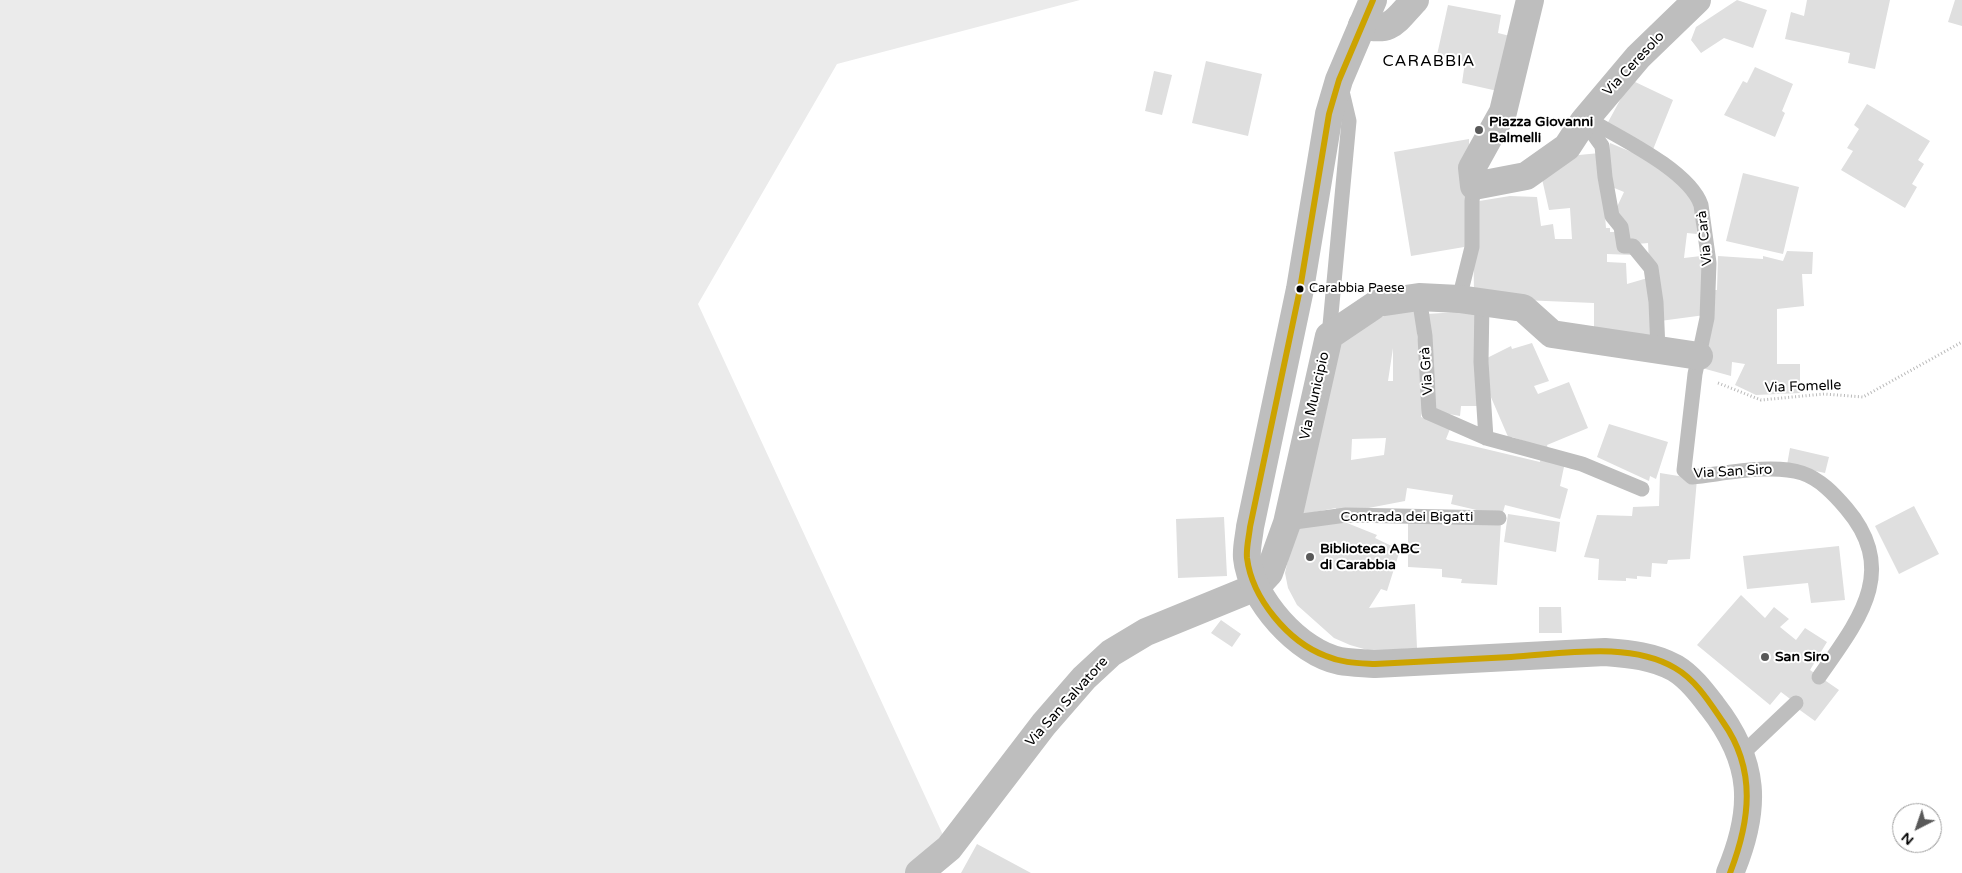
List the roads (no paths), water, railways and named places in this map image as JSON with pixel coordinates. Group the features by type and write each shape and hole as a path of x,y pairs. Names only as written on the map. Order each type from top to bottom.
{"street":[{"path":"1373,0 1339,80 1329,114 1301,282 1250,527 1247,558 1256,587 1269,611 1288,629 1312,649 1339,661 1375,664 1605,652 1642,655 1676,669 1700,691 1725,723 1741,755 1747,774 1748,810 1742,846 1730,873"},
{"path":"1362,25 1379,30 1388,27 1415,0"},
{"path":"1474,186 1472,168 1503,112 1508,98 1530,0"},
{"name":"Via Ceresolo","path":"1474,186 1526,176 1567,147 1585,120 1638,57 1697,0"},
{"name":"Via Municipio","path":"1256,587 1269,573 1287,523 1328,336 1378,303 1419,297 1470,300 1523,308 1552,334 1658,350 1697,365"},
{"name":"Via San Salvatore","path":"919,873 949,848 1044,724 1084,678 1111,653 1146,632 1256,587"}],"lane":[{"path":"1328,336 1349,121 1339,80"},
{"path":"1585,120 1602,146 1604,177 1612,216 1621,226 1624,246 1633,246 1651,268 1656,302 1658,350"},
{"name":"Via Carà","path":"1585,120 1663,163 1698,195 1701,204 1709,263 1707,318 1697,365"},
{"path":"1474,186 1470,300 1480,362 1486,438 1582,464 1642,489"},
{"name":"Via Grà","path":"1419,297 1424,336 1429,413 1486,438"},
{"name":"Via San Siro","path":"1697,365 1684,470 1687,474 1692,477 1774,470 1801,473 1820,483 1858,522 1870,552 1872,583 1857,624 1819,677"},
{"name":"Contrada dei Bigatti","path":"1287,523 1346,515 1499,518"},
{"path":"1741,755 1796,704"}],"place":[{"name":"Piazza Giovanni Balmelli","path":"1479,130"},
{"name":"Carabbia Paese","path":"1300,289"},
{"name":"Biblioteca ABC di Carabbia","path":"1310,557"},
{"name":"San Siro","path":"1765,657"}],"district":[{"name":"CARABBIA","path":"1429,62"}]}
